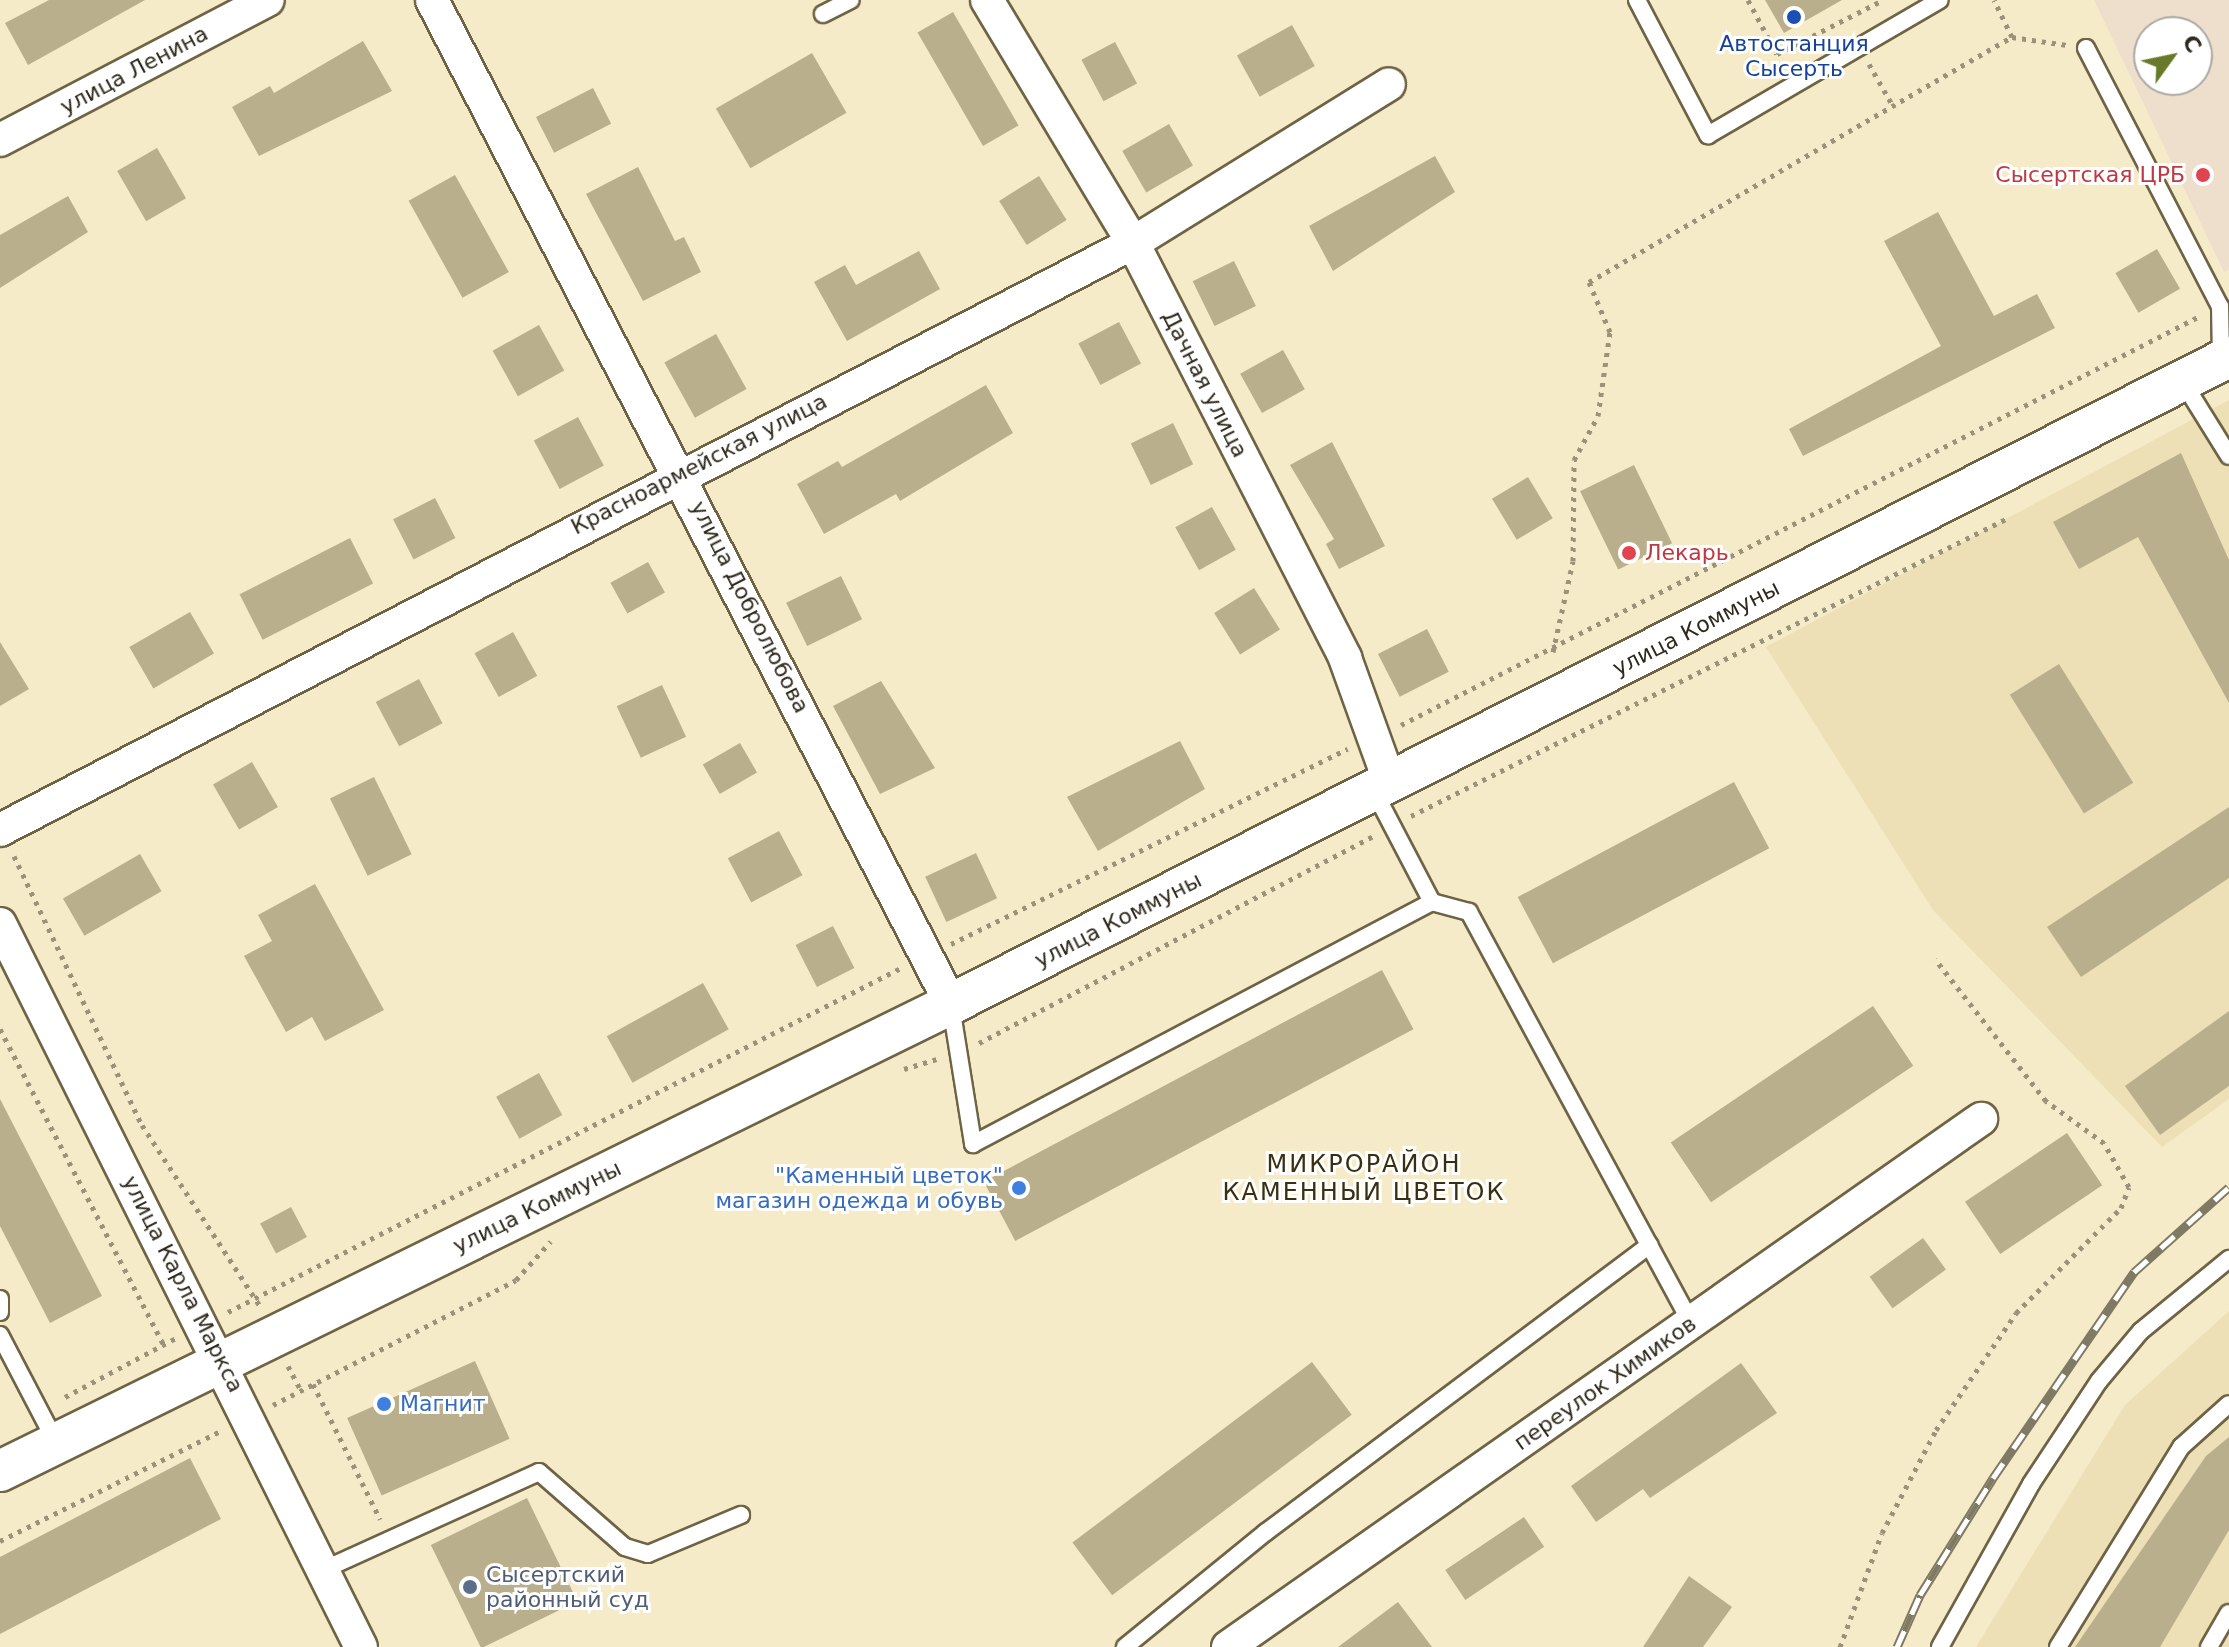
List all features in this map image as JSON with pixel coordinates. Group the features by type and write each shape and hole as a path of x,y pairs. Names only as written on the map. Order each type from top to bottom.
{"street":[{"name":"улица Ленина","path":"0,140 268,0"},
{"name":"улица Добролюбова","path":"432,0 680,472 951,1004"},
{"name":"Дачная улица","path":"987,0 1133,243 1345,658 1373,739 1382,787"},
{"name":"Красноармейская улица","path":"1,830 680,472 1133,243 1389,84"},
{"name":"улица Коммуны","path":"0,1471 47,1426 222,1364 273,1336 951,1004 2225,359"},
{"name":"улица Карла Маркса","path":"0,924 250,1417 361,1647"},
{"name":"переулок Химиков","path":"1228,1647 1981,1119"}],"lane":[{"path":"823,14 851,0"},
{"path":"1637,0 1708,135 1940,0"},
{"path":"2086,48 2220,306 2225,359"},
{"path":"2182,381 2229,456"},
{"path":"1382,787 1392,826 1432,902"},
{"path":"951,1004 973,1144 1432,902 1469,912 1691,1323"},
{"path":"1125,1647 1266,1532 1649,1245"},
{"path":"1940,1647 2099,1381 2141,1331 2229,1259"},
{"path":"0,1299 0,1312"},
{"path":"0,1335 47,1426"},
{"path":"2058,1647 2181,1447 2229,1404"},
{"path":"323,1570 391,1542 539,1472 625,1547 648,1554 741,1515"},
{"path":"2209,1647 2229,1613"}],"path":[{"path":"1748,0 1777,54 1883,0"},
{"path":"1994,0 2012,37"},
{"path":"1553,652 1573,561 1574,460 1598,416 1610,332 1589,282 2012,37 2086,48"},
{"path":"47,1426 164,1345 255,1296 927,956 1553,652 2220,306"},
{"path":"891,1073 959,1053 1392,826 2006,519"},
{"path":"1,830 142,1125 255,1296 301,1390"},
{"path":"1840,1647 1882,1533 1936,1430 2016,1313 2121,1208 2129,1187 2104,1143 2046,1101 1935,959"},
{"path":"0,1029 164,1345"},
{"path":"0,1541 516,1280 555,1238"},
{"path":"313,1384 391,1542"}],"shaded area":[{"name":"Сысертская ЦРБ","path":"2094,0 2229,0 2229,270 2224,272 2140,96 2213,96 2213,16 2133,16 2133,82"},
{"path":"2229,400 2229,1099 2162,1147 1933,910 1766,647"},
{"path":"2229,1311 2229,1647 1976,1647 2125,1405"}],"building":[{"path":"49,0 145,0 28,65 5,23"},
{"name":"Автостанция Сысерть","path":"1765,0 1842,0 1784,33"},
{"path":"953,12 1018,125 983,146 917,32"},
{"path":"1292,25 1315,66 1260,97 1237,56"},
{"path":"363,41 392,91 259,156 232,107 270,86 274,93"},
{"path":"1115,42 1137,83 1104,101 1081,60"},
{"path":"812,53 846,113 750,168 716,108"},
{"path":"593,88 611,124 554,153 536,117"},
{"path":"1169,124 1193,166 1146,193 1122,151"},
{"path":"157,148 186,198 146,221 117,171"},
{"path":"1435,156 1455,192 1333,271 1309,226"},
{"path":"638,167 675,241 684,237 701,272 643,301 586,194"},
{"path":"455,175 509,272 462,298 409,201"},
{"path":"1039,176 1067,220 1027,245 999,201"},
{"path":"68,196 88,232 0,288 0,235"},
{"path":"1938,212 1994,316 2037,294 2055,328 1803,456 1789,429 1941,346 1884,241"},
{"path":"2157,249 2180,289 2138,313 2115,273"},
{"path":"919,251 940,289 847,341 814,282 845,265 856,285"},
{"path":"1234,261 1256,306 1215,326 1193,281"},
{"path":"1119,322 1141,363 1100,385 1078,344"},
{"path":"539,325 564,370 518,396 493,351"},
{"path":"716,334 747,389 695,418 664,363"},
{"path":"1283,350 1305,389 1262,413 1240,374"},
{"path":"986,385 1013,433 900,501 896,494 824,534 797,484 838,461 842,467"},
{"path":"578,417 604,466 560,489 534,440"},
{"path":"1173,423 1193,464 1151,485 1131,444"},
{"path":"1332,442 1385,546 1339,569 1326,544 1334,539 1290,465"},
{"path":"2181,453 2229,560 2229,703 2138,537 2079,569 2053,522"},
{"path":"1634,465 1672,543 1618,569 1580,491"},
{"path":"1528,477 1553,518 1517,540 1492,499"},
{"path":"435,498 455,538 414,559 393,519"},
{"path":"1212,507 1236,550 1199,570 1175,527"},
{"path":"350,538 373,583 263,640 240,594"},
{"path":"648,562 665,593 627,613 610,583"},
{"path":"841,576 862,619 807,646 786,603"},
{"path":"1254,588 1280,630 1240,654 1214,613"},
{"path":"190,612 214,654 153,689 129,647"},
{"path":"1427,629 1449,672 1400,697 1378,654"},
{"path":"513,632 537,676 499,697 475,653"},
{"path":"0,642 29,689 0,706"},
{"path":"2059,664 2133,783 2084,813 2010,695"},
{"path":"419,679 442,723 399,746 376,702"},
{"path":"881,681 935,768 880,794 833,706"},
{"path":"662,685 686,737 641,758 617,706"},
{"path":"1180,741 1205,789 1098,851 1067,797"},
{"path":"740,743 757,772 720,794 703,764"},
{"path":"252,762 278,807 239,830 213,784"},
{"path":"374,777 412,854 368,876 330,798"},
{"path":"1734,782 1769,848 1553,963 1518,897"},
{"path":"2229,807 2229,878 2081,977 2047,927"},
{"path":"779,831 802,875 751,902 728,858"},
{"path":"976,853 997,898 946,922 925,877"},
{"path":"140,854 162,891 84,936 63,898"},
{"path":"315,884 384,1010 325,1041 312,1017 286,1032 244,956 272,941 258,915"},
{"path":"833,926 854,968 817,987 796,945"},
{"path":"1382,970 1413,1029 1015,1241 984,1182"},
{"path":"703,983 729,1029 632,1083 607,1036"},
{"path":"1873,1006 1913,1066 1711,1202 1671,1142"},
{"path":"2229,1011 2229,1086 2160,1135 2125,1086"},
{"path":"539,1073 562,1115 519,1139 496,1097"},
{"path":"0,1099 102,1296 50,1323 0,1226"},
{"path":"2067,1133 2102,1185 2000,1254 1965,1202"},
{"path":"291,1207 307,1237 276,1253 260,1223"},
{"path":"1923,1238 1946,1270 1893,1308 1870,1277"},
{"path":"475,1361 510,1439 382,1496 347,1418"},
{"path":"1312,1362 1352,1415 1112,1595 1072,1543"},
{"path":"1741,1363 1777,1413 1650,1498 1643,1489 1596,1522 1571,1486"},
{"path":"2229,1437 2229,1530 2160,1647 2075,1647 2206,1456"},
{"path":"190,1458 221,1519 0,1634 0,1557"},
{"path":"527,1498 577,1601 481,1647 431,1545"},
{"path":"1524,1517 1544,1547 1465,1600 1445,1570"},
{"path":"1689,1576 1732,1607 1703,1647 1643,1647"},
{"path":"1398,1602 1432,1647 1338,1647"}],"railway":[{"path":"1897,1647 1920,1595 1993,1478 2134,1272 2229,1187"}],"place":[{"name":"Автостанция Сысерть","path":"1794,17"},
{"name":"Сысертская ЦРБ","path":"2203,175"},
{"name":"Лекарь","path":"1629,553"},
{"name":"\"Каменный цветок\" магазин одежда и обувь","path":"1019,1188"},
{"name":"Магнит","path":"384,1404"},
{"name":"Сысертский районный суд","path":"470,1587"}],"district":[{"name":"МИКРОРАЙОН КАМЕННЫЙ ЦВЕТОК","path":"1364,1179"}]}
